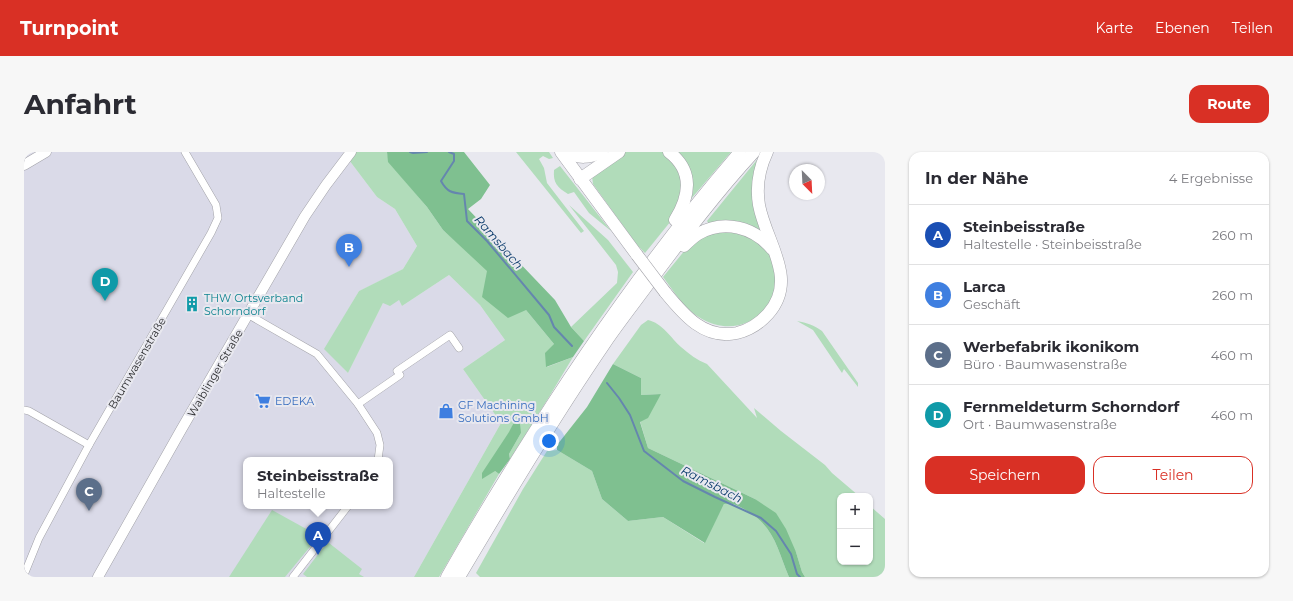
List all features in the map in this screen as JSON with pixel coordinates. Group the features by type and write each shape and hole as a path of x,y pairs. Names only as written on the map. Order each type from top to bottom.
{"highway":[{"path":"561,152 665,292 695,324 705,330 719,334 734,334 741,332 760,322 770,312 777,301 781,288 779,261 761,214 758,197 759,174 767,152"},
{"path":"567,152 574,156 586,157 602,152"},
{"path":"580,179 619,152"},
{"path":"668,152 676,159 682,168 687,182 687,190 683,208 674,223 671,235"},
{"path":"447,577 553,402 671,235 740,152"},
{"path":"459,577 505,499 560,411 606,342 710,203 754,152"},
{"path":"672,252 684,246 693,237 706,230 728,226 742,228 756,234 767,243 776,255"}],"main road":[{"path":"24,165 46,152"},
{"name":"Waiblinger Straße","path":"98,577 305,216 326,184 351,152"}],"street":[{"name":"Baumwasenstraße","path":"24,575 39,538 89,445 212,233 218,218 216,205 184,152"},
{"path":"249,315 317,354 358,404 377,433 380,445 378,457"},
{"path":"358,404 400,375 397,371 450,335 459,348"},
{"path":"24,410 29,411 89,445"},
{"path":"293,577 346,509"}],"shaded area":[{"path":"24,152 343,152 377,197 395,209 417,246 403,269 359,291 325,349 348,373 383,303 399,300 402,306 449,275 480,305 505,340 463,369 501,423 414,577 24,577"}],"green space":[{"path":"355,152 387,152 389,162 427,207 443,230 478,261 526,310 554,344 547,367 573,357 510,459 509,454 521,433 513,424 495,471 499,474 439,577 414,577 501,423 463,369 505,340 480,305 449,275 402,306 399,300 390,306 383,303 348,373 324,349 359,291 403,269 417,246 395,209 377,197 349,160"},
{"path":"387,152 464,152 490,185 481,199 468,209 555,300 571,327 584,341 573,357 546,367 545,353 554,344 526,310 508,318 482,297 487,271 443,230 427,207 388,162"},
{"path":"516,152 549,152 553,158 549,159 543,156 539,159 544,168 547,183 584,231 581,233"},
{"path":"626,152 663,152 669,155 676,162 684,184 675,216 645,253 637,245 593,184 592,176"},
{"path":"676,152 731,152 691,199 692,191"},
{"path":"760,156 766,236 709,224 707,221"},
{"path":"560,166 611,231 589,213 574,192 568,194 556,184 554,170"},
{"path":"569,205 608,240 633,272 584,341 571,327 617,283 618,272 616,265"},
{"path":"716,231 741,233 750,237 759,244 772,259 777,275 775,291 767,306 755,318 740,325 722,326 702,319 690,311 663,277 690,244"},
{"path":"648,320 662,327 681,347 700,361 707,364 757,418 754,408 825,465 855,493 837,493 837,565 873,565 873,509 885,519 885,577 805,577 796,552 755,499 648,448 640,421 661,394 641,395 641,378 613,364 641,325"},
{"path":"797,321 810,324 822,331 858,383 858,387 844,369 842,373 813,330"},
{"path":"613,364 641,378 641,395 661,394 648,418 640,422 648,448 755,499 776,513 786,529 805,577 789,577 778,548 769,531 754,516 739,506 724,504 705,543 663,517 628,521 602,499 592,471 557,450 557,445 587,407"},
{"path":"513,424 520,424 521,433 509,454 510,459 499,474 495,471 482,479 482,473"},
{"path":"557,450 592,471 602,499 628,521 663,517 704,543 724,504 737,505 754,516 769,531 778,548 789,577 480,577 476,573 523,489 547,451"},
{"path":"272,510 319,536 285,577 229,577"},
{"path":"329,543 362,569 359,574 364,577 307,577 303,574 326,544"}],"waterway":[{"name":"Ramsbach","path":"410,152 427,152"},
{"name":"Ramsbach","path":"449,152 454,154 454,161 441,181 443,185 450,191 464,194 467,221 487,241 549,315 554,327 572,346"},
{"name":"Ramsbach","path":"607,383 630,415 644,451 683,481 761,518 776,531 791,554 797,574 800,577"}],"place":[{"name":"Larca","path":"349,267"},
{"name":"Fernmeldeturm Schorndorf","path":"105,301"},
{"name":"THW Ortsverband Schorndorf","path":"192,304"},
{"name":"EDEKA","path":"263,401"},
{"name":"GF Machining Solutions GmbH","path":"446,411"},
{"name":"Werbefabrik ikonikom","path":"89,511"},
{"name":"Steinbeisstraße","path":"318,555"}]}
